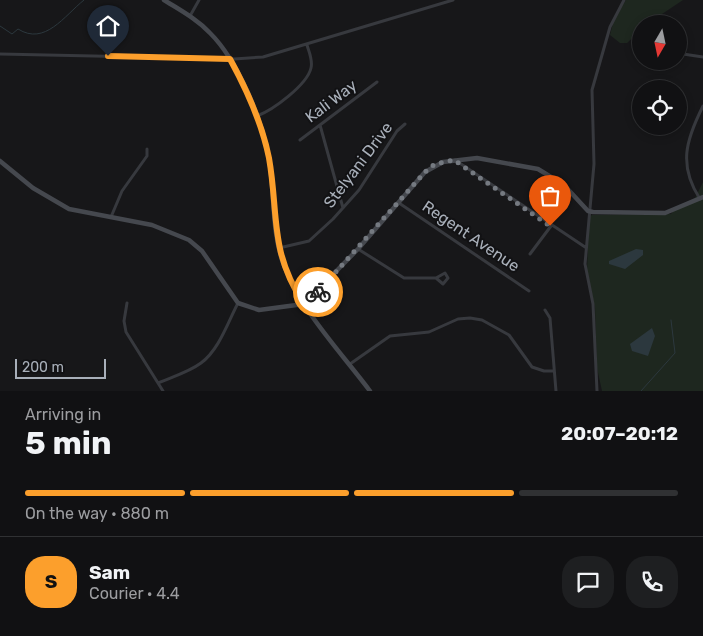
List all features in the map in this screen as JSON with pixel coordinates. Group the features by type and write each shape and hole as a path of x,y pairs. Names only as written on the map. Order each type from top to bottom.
{"main road":[{"path":"164,0 190,16 214,36 230,59 257,116 269,158 279,248 293,286 304,304 370,391"},
{"path":"0,161 33,188 69,209 152,225 189,240 202,251 238,303 247,307 264,310 304,304 358,249 431,166 443,162 485,159 542,170 564,185 588,212 659,214 674,211 701,198"}],"street":[{"path":"190,16 199,0"},
{"path":"0,54 230,59 272,56 453,0"},
{"path":"597,391 594,364 595,324 593,304 586,273 585,247 594,164 592,90 610,27 624,0"},
{"path":"257,116 281,103 306,78 312,63 307,45"},
{"path":"688,55 703,57"},
{"name":"Kali Way","path":"300,140 377,82"},
{"path":"701,198 689,178 686,160 688,141 703,106"},
{"name":"Stelyani Drive","path":"279,248 309,241 343,208 363,184 397,131 405,124"},
{"path":"320,125 343,208"},
{"path":"110,217 122,190 147,156 147,149"},
{"path":"454,160 550,226 585,247"},
{"name":"Regent Avenue","path":"399,203 529,291"},
{"path":"530,254 550,226"},
{"path":"358,249 404,278 436,278"},
{"path":"158,383 195,367 206,359 238,303"},
{"path":"127,304 124,321 126,332 163,391"},
{"path":"545,310 550,318 556,391"},
{"path":"350,364 390,336 429,332 458,319 470,318 482,320 508,335 532,367 544,371 554,370"}],"shaded area":[{"path":"626,0 683,0 660,15 632,15 632,38 627,43 620,43 610,35 614,19"},
{"path":"703,182 703,391 602,391 597,368 595,308 587,271 589,217 592,215 671,214 675,208 695,198"},
{"path":"636,249 643,250 643,255 625,269 609,264 609,261"},
{"path":"652,328 655,336 648,356 632,351 630,344"}],"waterway":[{"path":"0,26 12,34 18,29 28,33 37,34 45,32 54,27 84,0"},
{"path":"641,391 675,353 671,320"}],"way so far":[{"path":"318,292 425,172 435,164 454,160 550,226"}],"route":[{"path":"108,56 230,59 259,120 269,158 276,234 283,263 293,286 304,304 318,292"}]}
